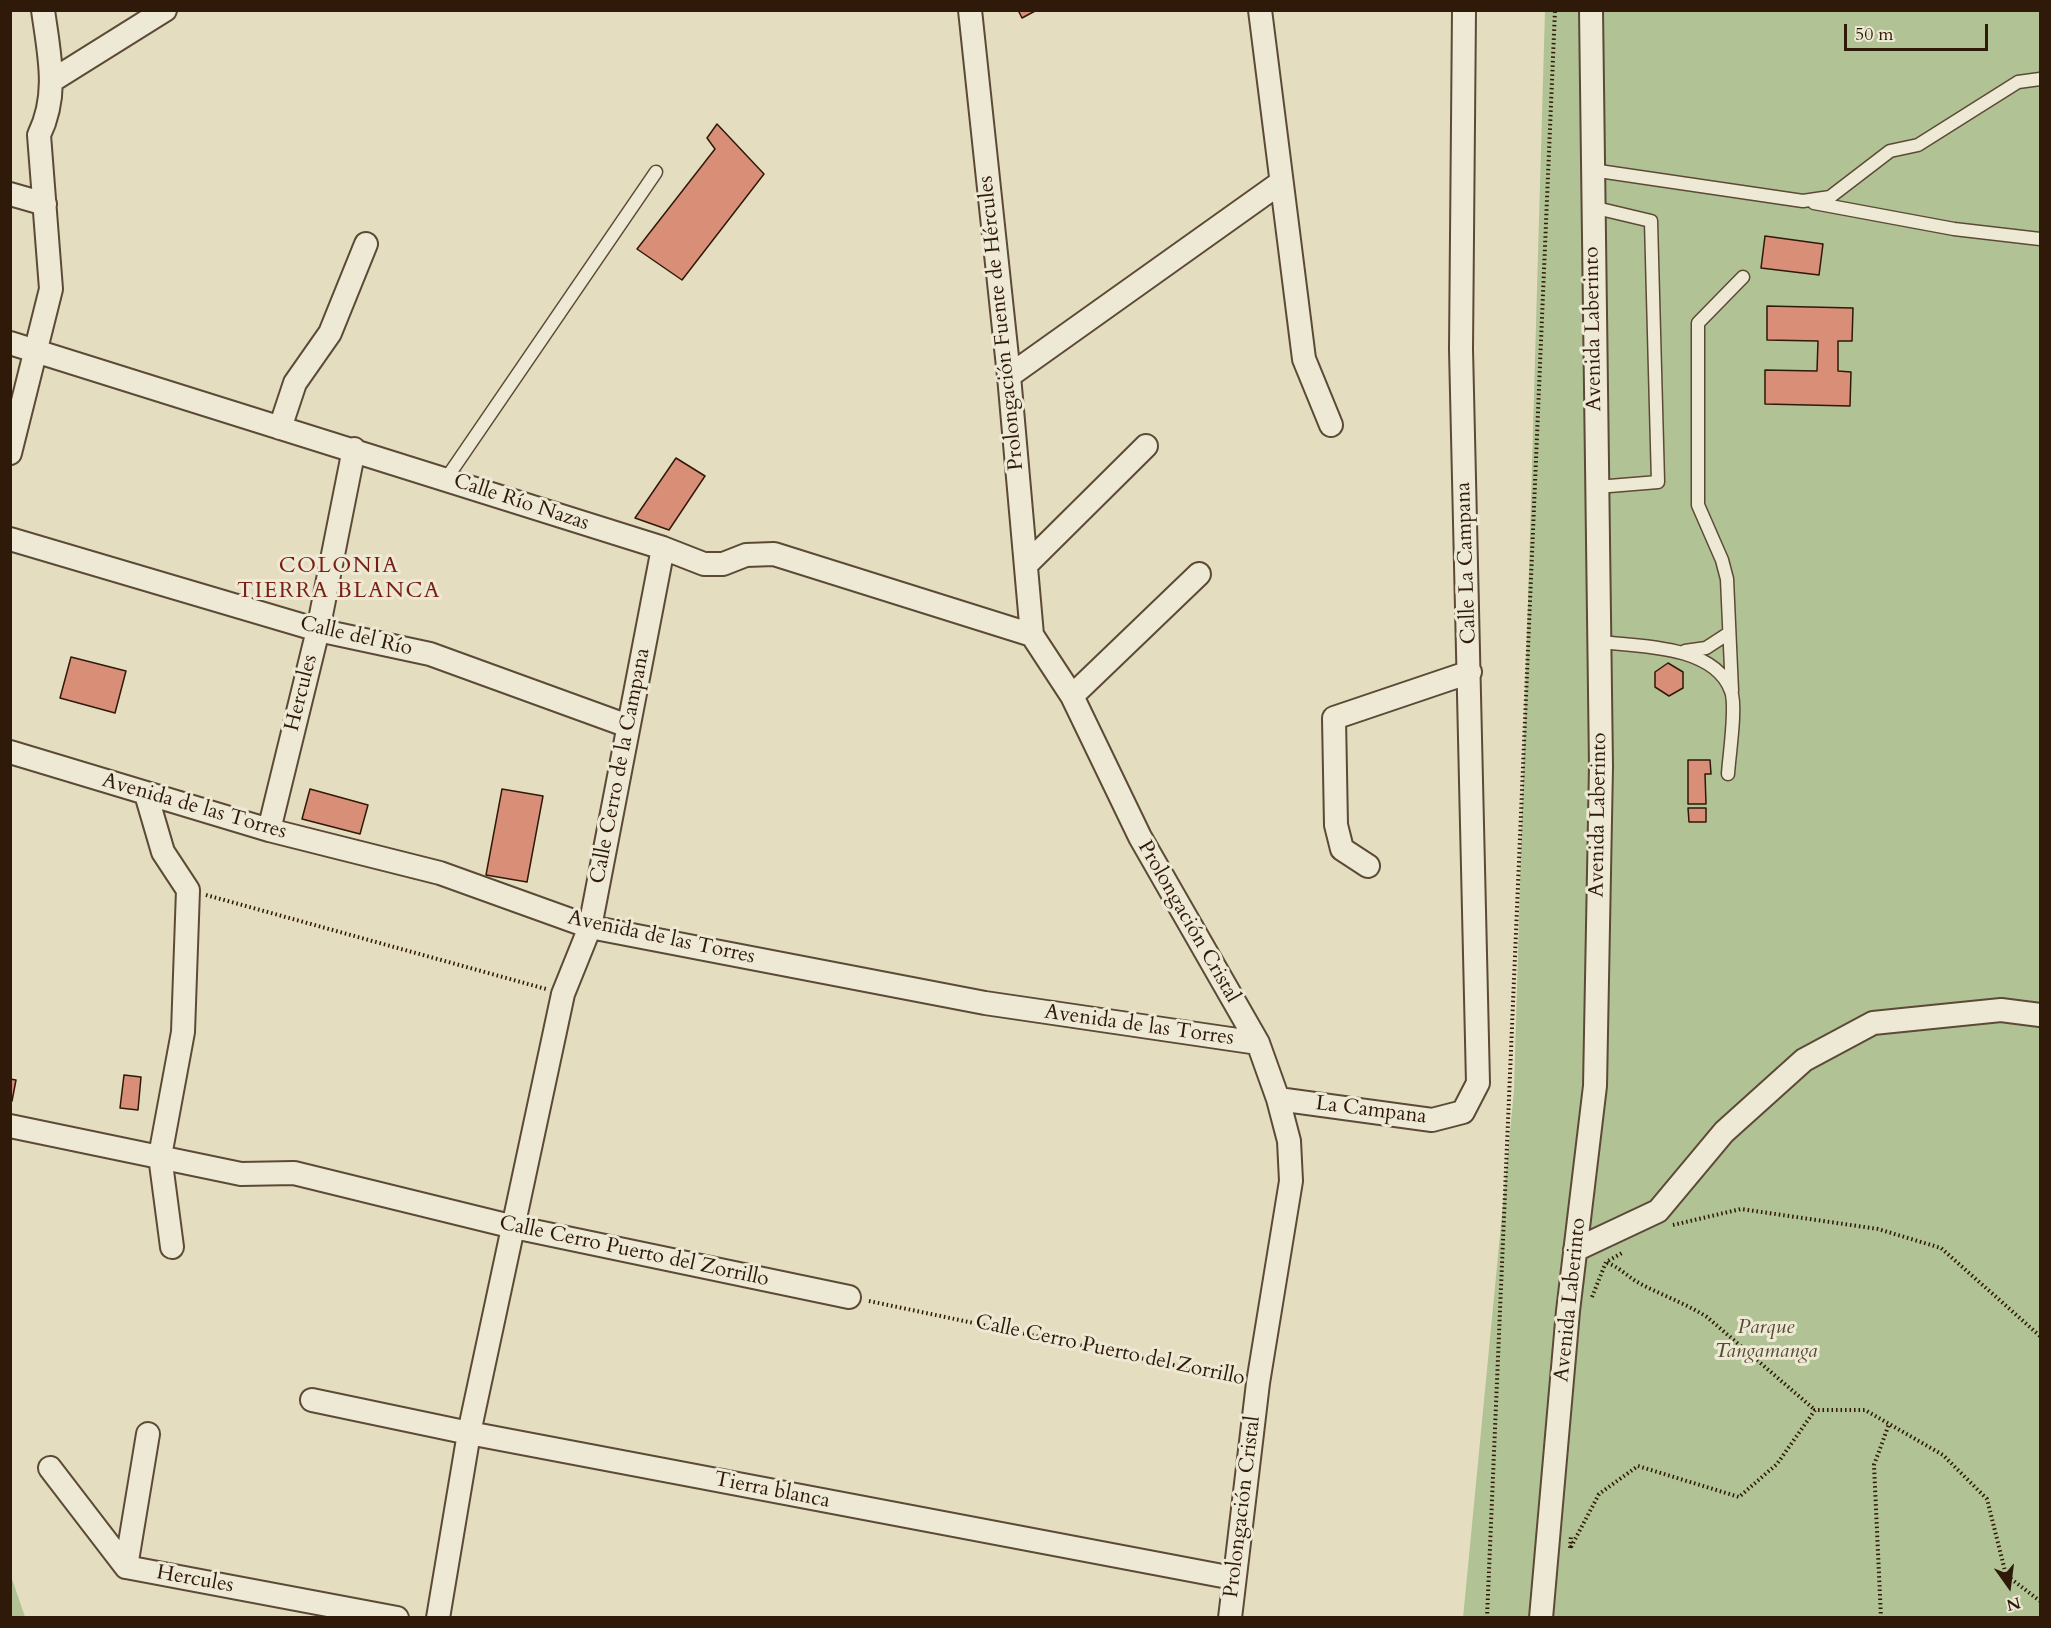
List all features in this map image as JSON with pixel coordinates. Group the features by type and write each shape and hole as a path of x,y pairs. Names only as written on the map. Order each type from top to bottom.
{"street":[{"path":"10,453 51,289 39,135 48,116 52,80 43,10"},
{"path":"52,80 165,10"},
{"name":"Prolongación Fuente de Hércules","path":"970,10 1009,376 1032,635"},
{"path":"1260,10 1304,359 1331,425"},
{"name":"Calle La Campana","path":"1463,1112 1478,1083 1461,349 1464,10"},
{"name":"Avenida Laberinto","path":"1541,1617 1575,1250 1595,1086 1601,766 1591,10"},
{"path":"1009,376 1280,183"},
{"path":"10,194 45,204"},
{"path":"280,428 295,382 330,333 366,244"},
{"name":"Calle Río Nazas","path":"10,343 446,478 663,548 704,564 723,564 746,555 774,554 1032,635"},
{"path":"1026,565 1146,446"},
{"name":"Hercules","path":"269,830 318,630 354,449"},
{"name":"Calle del Río","path":"10,539 318,630 430,654 628,726"},
{"name":"Calle Cerro de la Campana","path":"514,1227 563,994 590,927 663,548"},
{"path":"1071,696 1200,574"},
{"name":"Prolongación Cristal","path":"1032,635 1071,696 1140,837 1258,1043 1278,1100 1289,1141 1292,1181 1258,1383 1230,1617"},
{"path":"1368,866 1342,849 1336,825 1334,718 1470,672"},
{"name":"Avenida de las Torres","path":"10,752 269,830 440,873 590,927 985,1003 1258,1043"},
{"path":"146,794 163,852 188,890 183,1032 160,1156 172,1247"},
{"path":"1575,1250 1658,1211 1724,1132 1804,1060 1873,1023 2001,1010 2040,1016"},
{"name":"La Campana","path":"1278,1100 1432,1120 1463,1112"},
{"name":"Calle Cerro Puerto del Zorrillo","path":"10,1126 241,1174 294,1173 514,1227 849,1297"},
{"path":"438,1617 469,1433 514,1227"},
{"name":"Tierra blanca","path":"312,1400 469,1433 1233,1578"},
{"name":"Hercules","path":"148,1434 126,1568 396,1617"},
{"path":"51,1468 126,1568"}],"lane":[{"path":"1803,201 1830,197 1890,151 1918,145 2018,82 2040,79"},
{"path":"1592,171 1803,201 1954,229 2040,239"},
{"path":"446,478 656,172"},
{"path":"1592,207 1651,221 1658,482 1597,486"},
{"path":"1728,774 1732,691 1727,579 1722,560 1698,505 1698,323 1743,277"},
{"path":"1599,642 1695,652 1706,648 1729,633"},
{"path":"1674,650 1701,659 1718,670 1732,691"}],"path":[{"path":"1486,1617 1555,10"},
{"path":"188,890 563,994"},
{"path":"1665,1226 1741,1209 1878,1229 1941,1248 2040,1336"},
{"path":"1575,1250 1614,1264 1625,1275 1688,1305 1707,1317 1815,1410 1865,1410 1943,1455 1987,1499 2006,1575 2040,1601"},
{"path":"1589,1304 1606,1262 1626,1250"},
{"name":"Calle Cerro Puerto del Zorrillo","path":"849,1297 1258,1383"},
{"path":"1564,1559 1599,1494 1638,1466 1739,1497 1777,1464 1815,1410"},
{"path":"1881,1617 1874,1465 1889,1424"},
{"path":"1570,1548 1572,1525"}],"green space":[{"name":"Parque Tangamanga","path":"1545,11 2040,11 2040,1617 1463,1618 1514,1090"},
{"path":"11,1576 25,1617 11,1617"}],"building":[{"path":"1018,10 1037,10 1022,18"},
{"path":"717,124 764,174 682,280 637,249 715,149 707,138"},
{"path":"1765,236 1823,244 1819,275 1761,268"},
{"path":"1767,306 1853,308 1852,341 1838,341 1838,371 1851,372 1850,406 1765,404 1765,370 1817,371 1818,341 1767,340"},
{"path":"676,458 705,476 669,530 635,518"},
{"path":"71,657 126,671 115,713 60,698"},
{"path":"1668,663 1683,672 1683,688 1669,696 1655,687 1655,672"},
{"path":"1688,760 1710,760 1711,774 1705,774 1706,804 1688,804"},
{"path":"310,789 368,805 360,834 302,819"},
{"path":"502,789 543,796 527,882 486,875"},
{"path":"1688,808 1706,808 1706,822 1689,822"},
{"path":"124,1075 141,1077 138,1110 120,1108"},
{"path":"10,1079 16,1080 12,1101 10,1100"}],"district":[{"name":"COLONIA TIERRA BLANCA","path":"339,580"}]}
